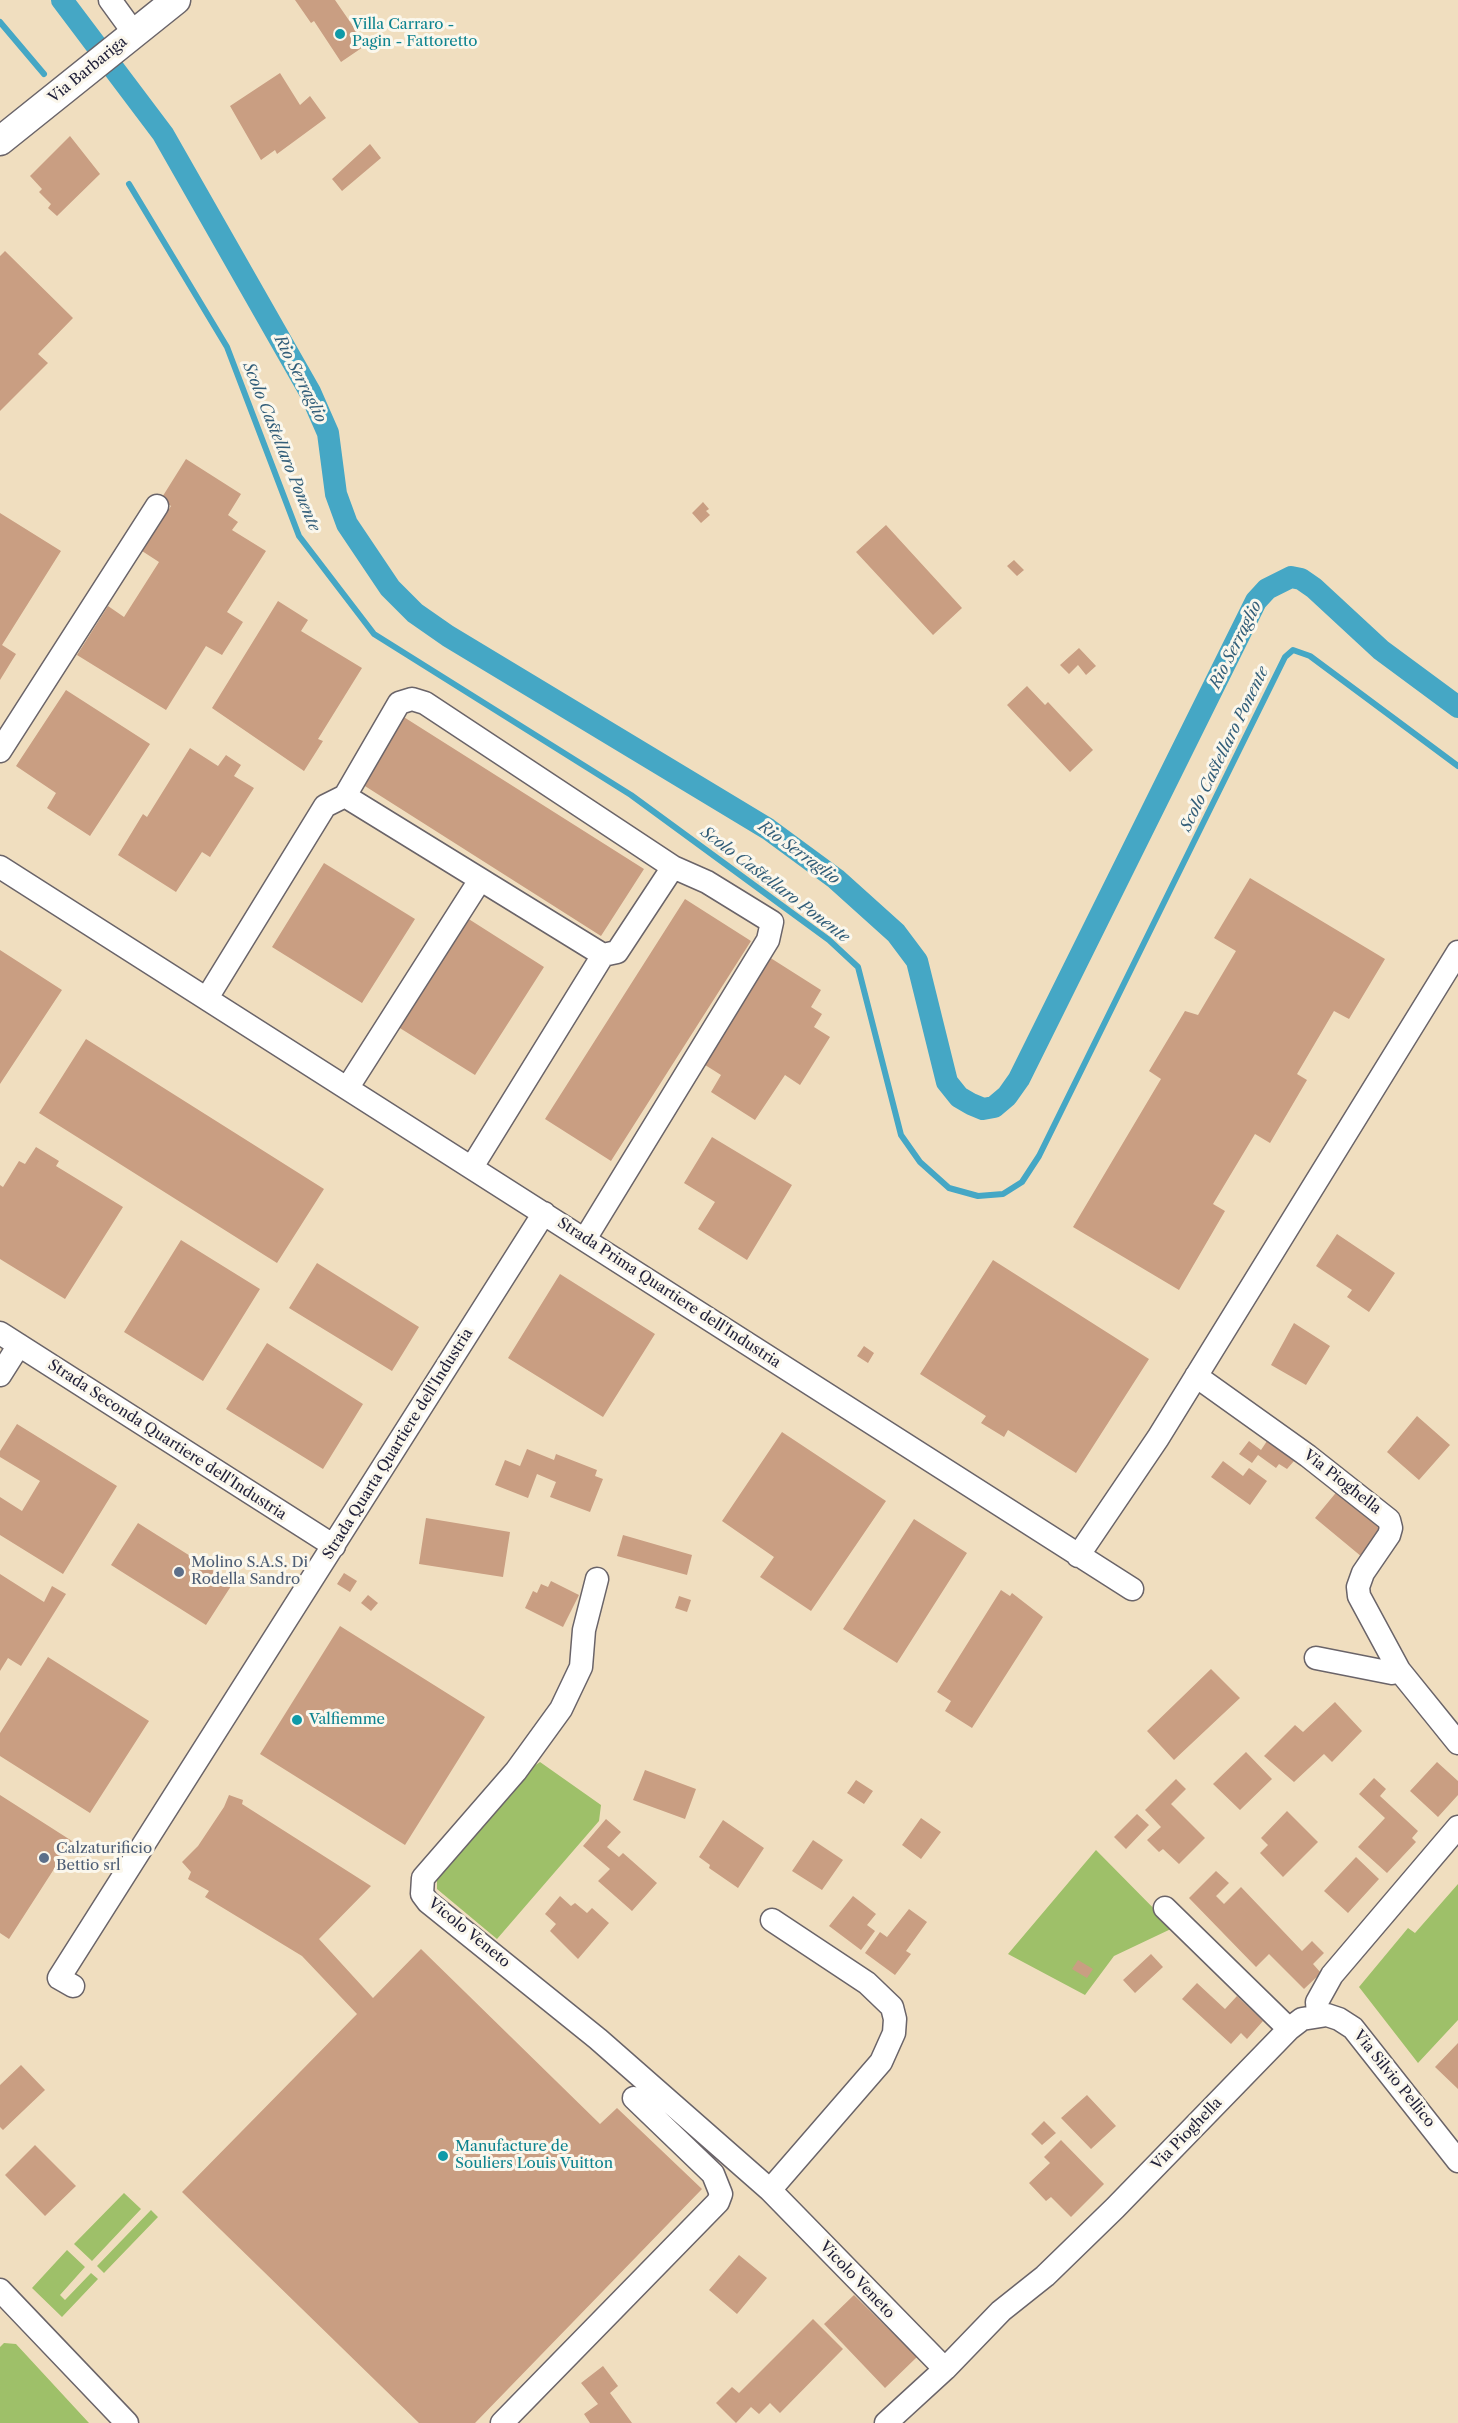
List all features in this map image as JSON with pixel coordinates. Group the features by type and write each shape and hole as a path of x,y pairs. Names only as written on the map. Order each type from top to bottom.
{"main road":[{"name":"Via Barbariga","path":"0,141 176,0"}],"street":[{"path":"110,0 132,35"},
{"path":"0,751 157,506"},
{"path":"207,998 399,703 412,699 425,703 673,867 707,882 772,922 768,940 585,1239"},
{"path":"335,801 480,880 603,955 617,952 673,867"},
{"name":"Strada Prima Quartiere dell'Industria","path":"0,867 1132,1589"},
{"path":"348,1087 480,880"},
{"path":"1078,1556 1196,1376 1458,952"},
{"path":"472,1167 603,955"},
{"name":"Strada Quarta Quartiere dell'Industria","path":"66,1982 334,1546 544,1213"},
{"path":"0,1375 9,1339"},
{"name":"Strada Seconda Quartiere dell'Industria","path":"9,1339 334,1546"},
{"name":"Via Pioghella","path":"1196,1376 1308,1456 1389,1520 1391,1528 1389,1535 1363,1573 1358,1587 1363,1607 1399,1670 1458,1743"},
{"name":"Vicolo Veneto","path":"597,1579 584,1630 580,1667 561,1709 516,1771 423,1878 422,1894 428,1902 598,2039 770,2190 945,2369"},
{"path":"1316,1658 1392,1673 1399,1670"},
{"path":"1318,2015 1317,2002 1332,1975 1458,1827"},
{"path":"1165,1908 1289,2029"},
{"path":"770,2190 881,2062 894,2033 896,2019 892,2007 867,1983 772,1920"},
{"name":"Via Pioghella","path":"886,2423 945,2369 989,2322 1045,2276 1115,2208 1289,2029 1302,2019 1318,2015"},
{"name":"Via Silvio Pellico","path":"1318,2015 1339,2019 1367,2042 1458,2162"},
{"path":"502,2423 718,2202 721,2194 713,2174 634,2098"},
{"path":"4,2303 127,2423"}],"green space":[{"path":"540,1762 601,1805 599,1821 497,1939 437,1889 437,1879 531,1768"},
{"path":"1096,1850 1173,1928 1114,1956 1085,1995 1008,1954"},
{"path":"1458,1884 1458,2020 1418,2063 1359,1987 1408,1928 1415,1933"},
{"path":"124,2193 141,2209 92,2261 74,2244"},
{"path":"151,2210 158,2217 104,2273 97,2266"},
{"path":"67,2250 85,2267 60,2295 65,2300 91,2273 98,2279 62,2317 32,2288"},
{"path":"4,2343 16,2344 89,2423 0,2423 0,2347"}],"building":[{"name":"Villa Carraro - Pagin - Fattoretto","path":"295,0 335,0 366,45 341,62 314,21 311,23"},
{"path":"280,73 300,105 310,96 326,118 277,154 275,150 261,160 230,106"},
{"path":"70,136 100,174 57,216 48,208 51,204 39,192 42,189 30,176"},
{"path":"370,144 381,158 342,191 332,179"},
{"path":"5,251 73,318 38,354 48,363 0,411 0,256"},
{"path":"186,459 241,494 228,515 238,522 232,530 266,551 227,612 243,622 222,655 206,646 166,710 77,655 108,606 124,617 159,562 142,551 171,506 161,499"},
{"path":"703,502 709,509 706,511 710,515 701,523 692,513"},
{"path":"0,513 61,551 2,645 16,654 0,680"},
{"path":"886,525 962,608 933,635 856,552"},
{"path":"1014,560 1024,570 1017,576 1007,566"},
{"path":"278,601 308,620 301,631 362,668 318,739 323,741 304,771 212,708"},
{"path":"1079,648 1096,666 1086,675 1078,665 1069,674 1060,665"},
{"path":"1027,686 1045,705 1048,702 1093,750 1070,772 1007,705"},
{"path":"66,690 150,744 90,836 47,808 56,793 16,766"},
{"path":"399,714 644,869 601,936 357,781"},
{"path":"190,748 218,766 226,755 241,765 234,776 254,788 210,857 202,852 176,892 118,855 143,814 147,817"},
{"path":"324,863 415,919 362,1003 272,947"},
{"path":"1250,878 1385,959 1349,1019 1334,1011 1297,1074 1307,1080 1270,1143 1255,1134 1213,1204 1225,1211 1179,1290 1073,1227 1161,1079 1149,1071 1185,1011 1198,1015 1236,951 1214,938"},
{"path":"685,899 751,941 611,1161 545,1119"},
{"path":"464,916 544,967 475,1075 395,1025"},
{"path":"0,950 62,990 0,1084"},
{"path":"769,957 821,990 811,1007 822,1014 814,1027 830,1037 800,1085 785,1075 755,1120 711,1092 721,1075 702,1063"},
{"path":"86,1039 324,1189 277,1263 39,1113"},
{"path":"712,1137 792,1185 747,1260 698,1229 715,1202 684,1183"},
{"path":"36,1147 59,1161 56,1166 123,1207 65,1299 0,1259 0,1185 3,1187 19,1161 25,1164"},
{"path":"1337,1234 1395,1273 1369,1312 1347,1297 1352,1290 1316,1266"},
{"path":"181,1240 260,1289 203,1381 124,1332"},
{"path":"993,1260 1149,1359 1076,1473 1008,1430 1004,1437 981,1423 986,1416 920,1374"},
{"path":"317,1263 419,1327 392,1371 289,1308"},
{"path":"560,1274 655,1334 603,1417 508,1358"},
{"path":"1294,1323 1330,1346 1306,1385 1271,1365"},
{"path":"267,1343 363,1404 323,1469 226,1409"},
{"path":"864,1346 874,1353 868,1363 857,1356"},
{"path":"1417,1416 1450,1445 1419,1480 1387,1452"},
{"path":"17,1424 117,1486 63,1574 0,1535 0,1497 22,1511 40,1481 0,1457 0,1451"},
{"path":"782,1432 886,1501 811,1611 760,1577 774,1557 722,1521"},
{"path":"1249,1441 1261,1450 1267,1441 1294,1461 1287,1469 1279,1464 1276,1468 1258,1455 1252,1463 1239,1454"},
{"path":"527,1449 554,1460 556,1454 597,1470 595,1476 603,1479 590,1512 550,1497 556,1482 537,1474 528,1498 495,1485 505,1460 520,1466"},
{"path":"1223,1461 1243,1476 1249,1468 1267,1481 1250,1505 1211,1477"},
{"path":"1339,1489 1386,1528 1362,1557 1315,1518"},
{"path":"426,1518 510,1532 503,1577 419,1564"},
{"path":"914,1519 967,1553 897,1663 843,1629"},
{"path":"138,1523 233,1583 206,1625 111,1565"},
{"path":"623,1535 692,1555 687,1575 617,1556"},
{"path":"344,1573 357,1581 350,1592 337,1584"},
{"path":"0,1574 44,1602 52,1586 66,1594 21,1666 8,1658 0,1671"},
{"path":"551,1581 579,1595 563,1627 525,1608 533,1591 537,1593 541,1584 548,1587"},
{"path":"1001,1590 1010,1596 1012,1593 1043,1617 972,1728 945,1711 951,1701 937,1692"},
{"path":"368,1595 378,1603 371,1611 361,1603"},
{"path":"679,1596 691,1600 687,1612 675,1608"},
{"path":"340,1626 485,1717 405,1845 260,1754"},
{"path":"48,1657 149,1721 90,1813 0,1756 0,1733"},
{"path":"1211,1669 1240,1698 1174,1760 1147,1731"},
{"path":"1335,1702 1362,1731 1332,1762 1324,1754 1294,1782 1264,1756 1295,1725 1303,1732"},
{"path":"1246,1752 1272,1779 1240,1810 1213,1784"},
{"path":"1437,1762 1458,1781 1458,1795 1438,1817 1410,1791"},
{"path":"645,1770 696,1789 685,1819 633,1800"},
{"path":"1374,1778 1386,1789 1380,1796 1418,1831 1412,1838 1416,1842 1387,1873 1358,1847 1385,1818 1359,1794"},
{"path":"1176,1779 1186,1789 1171,1804 1205,1838 1179,1864 1163,1849 1159,1852 1147,1840 1161,1827 1145,1810"},
{"path":"856,1780 873,1791 864,1804 847,1793"},
{"path":"0,1795 72,1841 9,1939 0,1933"},
{"name":"Manufacture de Souliers Louis Vuitton","path":"229,1795 243,1800 242,1804 371,1886 319,1939 373,1998 421,1949 600,2124 617,2108 702,2189 475,2423 419,2423 182,2192 357,2014 302,1956 205,1897 209,1891 188,1879 191,1872 182,1862 198,1846 224,1807"},
{"path":"1287,1811 1318,1842 1283,1877 1260,1853 1268,1845 1261,1838"},
{"path":"1137,1814 1149,1825 1126,1849 1114,1837"},
{"path":"921,1818 941,1832 921,1859 902,1845"},
{"path":"606,1819 621,1832 607,1847 619,1857 623,1853 657,1883 632,1911 598,1881 610,1869 583,1846"},
{"path":"723,1820 764,1848 738,1888 709,1868 710,1865 699,1857"},
{"path":"813,1840 843,1860 822,1890 792,1871"},
{"path":"1356,1857 1379,1879 1348,1913 1324,1891"},
{"path":"1216,1871 1229,1883 1216,1896 1224,1904 1241,1887 1302,1951 1312,1941 1324,1953 1313,1964 1321,1973 1304,1989 1269,1954 1256,1967 1189,1898"},
{"path":"560,1896 571,1906 575,1903 587,1913 592,1908 609,1923 578,1959 550,1931 556,1924 545,1914"},
{"path":"853,1896 876,1914 867,1925 875,1931 861,1950 829,1926"},
{"path":"909,1909 927,1922 906,1951 911,1954 895,1975 865,1953 880,1932 887,1937"},
{"path":"1151,1954 1163,1967 1135,1993 1123,1980"},
{"path":"1078,1960 1093,1969 1087,1978 1072,1969"},
{"path":"1197,1983 1225,2009 1237,1996 1263,2021 1247,2039 1241,2033 1231,2044 1182,1999"},
{"path":"1458,2043 1458,2089 1435,2067"},
{"path":"21,2065 45,2090 3,2130 0,2127 0,2085"},
{"path":"1087,2095 1116,2126 1091,2149 1061,2118"},
{"path":"1044,2121 1056,2133 1042,2145 1031,2134"},
{"path":"1061,2140 1104,2184 1071,2217 1051,2197 1046,2201 1029,2183 1050,2163 1044,2157"},
{"path":"35,2145 76,2186 45,2216 5,2175"},
{"path":"739,2255 767,2278 737,2314 709,2290"},
{"path":"854,2295 917,2357 885,2388 824,2324"},
{"path":"813,2319 843,2349 780,2413 770,2403 759,2414 751,2407 736,2423 716,2403 732,2387 739,2393"},
{"path":"603,2366 618,2386 610,2393 632,2423 590,2423 584,2414 598,2404 581,2383"}],"waterway":[{"name":"Rio Serraglio","path":"62,0 163,134 310,392 328,433 336,494 347,524 390,588 415,613 448,636 768,829 836,879 896,933 917,961 947,1082 959,1097 971,1104 983,1109 994,1107 1007,1096 1019,1079 1256,601 1267,589 1291,577 1301,579 1314,588 1381,650 1458,707"},
{"path":"0,22 44,74"},
{"name":"Scolo Castellaro Ponente","path":"129,184 227,347 299,536 374,634 631,795 829,940 858,967 901,1135 920,1162 949,1188 978,1196 1003,1194 1022,1182 1039,1156 1285,657 1293,650 1310,656 1458,766"}],"place":[{"name":"Villa Carraro - Pagin - Fattoretto","path":"340,34"},
{"name":"Molino S.A.S. Di Rodella Sandro","path":"179,1572"},
{"name":"Valfiemme","path":"297,1720"},
{"name":"Calzaturificio Bettio srl","path":"44,1858"},
{"name":"Manufacture de Souliers Louis Vuitton","path":"443,2156"}]}
